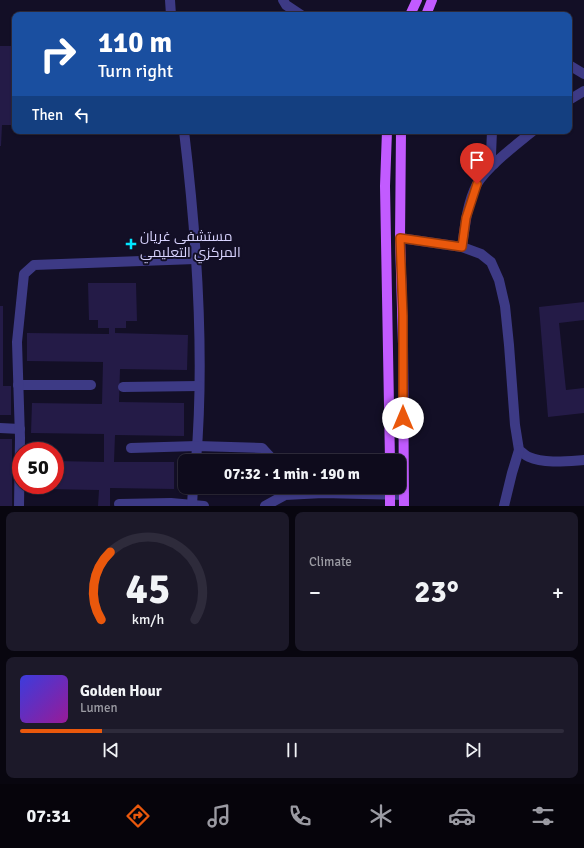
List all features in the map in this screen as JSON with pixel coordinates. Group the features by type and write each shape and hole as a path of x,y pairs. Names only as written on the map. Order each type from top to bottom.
{"main road":[{"path":"411,12 416,0"},
{"path":"427,12 432,0"},
{"path":"387,134 385,186 390,454"},
{"path":"401,134 400,238 403,344 402,454"},
{"path":"388,344 403,344"},
{"path":"390,494 390,506"},
{"path":"404,495 404,506"}],"street":[{"path":"170,0 171,12"},
{"path":"283,0 286,5 296,12"},
{"path":"572,67 584,74"},
{"path":"572,98 584,91"},
{"path":"184,134 192,192 200,348 196,454"},
{"path":"492,134 491,155 494,164"},
{"path":"462,247 466,218 477,184 494,164 529,134"},
{"path":"400,238 462,247 481,254 491,262 499,280 505,306 515,425 519,450 504,506"},
{"path":"19,506 20,429 17,342 24,274 34,264 195,259"},
{"path":"18,385 91,385"},
{"path":"123,387 199,386"},
{"path":"0,428 20,429"},
{"path":"131,448 197,446 262,448 268,454"},
{"path":"519,450 529,457 537,459 561,461 584,460"},
{"path":"192,505 193,494"},
{"path":"265,506 285,495 304,494"},
{"path":"119,504 171,503 204,506"}],"building":[{"path":"0,46 12,46 12,125 2,125 0,146"},
{"path":"88,283 136,283 137,321 126,321 126,328 115,328 115,333 188,335 187,370 120,369 119,402 184,403 184,436 115,435 114,462 174,462 174,489 110,488 110,506 98,506 99,490 64,489 64,461 104,462 104,434 31,433 32,403 102,404 103,362 27,361 27,333 109,334 109,328 98,328 98,320 89,320"},
{"path":"584,302 584,320 559,323 566,390 584,388 584,413 548,417 539,307"},
{"path":"0,306 3,306 3,386 11,386 11,415 0,415"},
{"path":"0,439 12,439 12,506 0,506"}],"place":[{"name":"مستشفى غريان المركزي التعليمي","path":"131,244"}],"route":[{"path":"403,418 403,316 400,238 462,247 466,218 477,184"}]}
